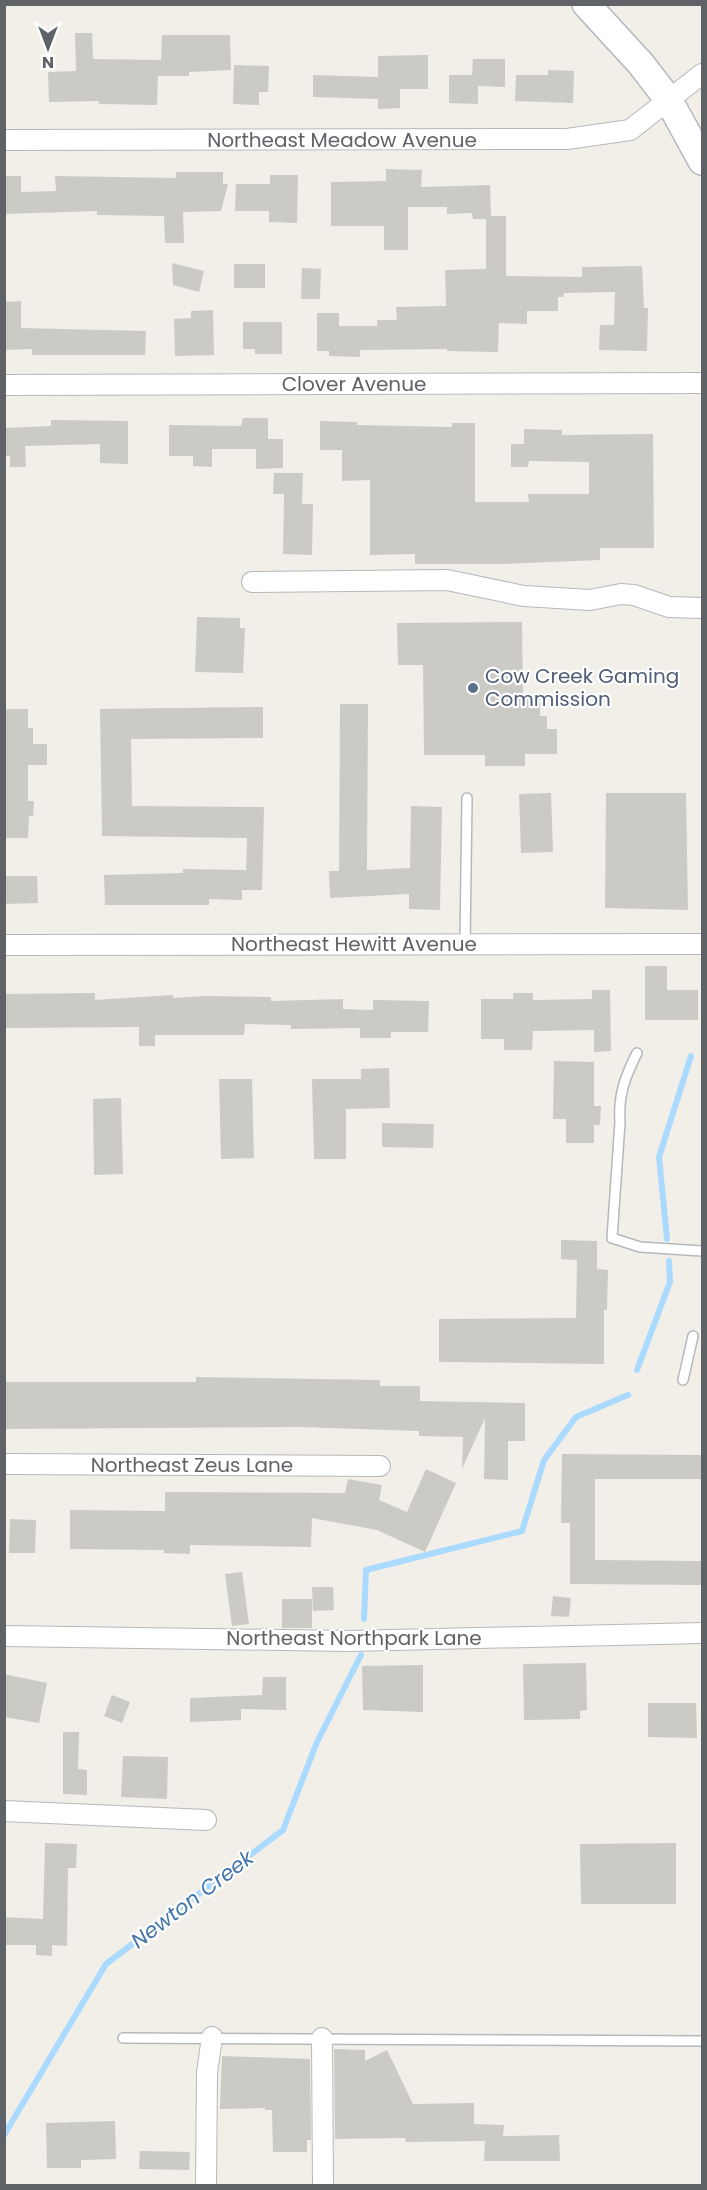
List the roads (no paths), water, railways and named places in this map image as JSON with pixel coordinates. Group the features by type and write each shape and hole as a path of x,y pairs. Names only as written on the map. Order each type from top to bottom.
{"main road":[{"path":"586,4 633,55 668,99 702,161"}],"street":[{"name":"Northeast Meadow Avenue","path":"4,140 567,139 630,130 702,74"},
{"name":"Clover Avenue","path":"4,385 702,383"},
{"path":"252,582 447,580 531,596 590,600 621,594 645,598 669,607 702,608"},
{"name":"Northeast Hewitt Avenue","path":"4,945 702,944"},
{"name":"Northeast Zeus Lane","path":"4,1464 380,1466"},
{"name":"Northeast Northpark Lane","path":"4,1636 349,1641 702,1633"},
{"path":"4,1811 206,1820"},
{"path":"206,2186 207,2073 212,2037"},
{"path":"321,2038 323,2186"}],"lane":[{"path":"465,944 467,798"},
{"path":"637,1053 623,1082 619,1104 620,1122 612,1238 640,1247 702,1251"},
{"path":"683,1380 693,1336"},
{"path":"123,2038 702,2041"}],"waterway":[{"name":"Newton Creek","path":"667,1239 659,1157 691,1056"},
{"name":"Newton Creek","path":"637,1370 670,1282 669,1261"},
{"name":"Newton Creek","path":"364,1619 366,1570 522,1531 544,1460 576,1417 628,1395"},
{"name":"Newton Creek","path":"4,2135 106,1964 283,1830 317,1742 361,1655"}],"place":[{"name":"Cow Creek Gaming Commission","path":"473,688"}]}
